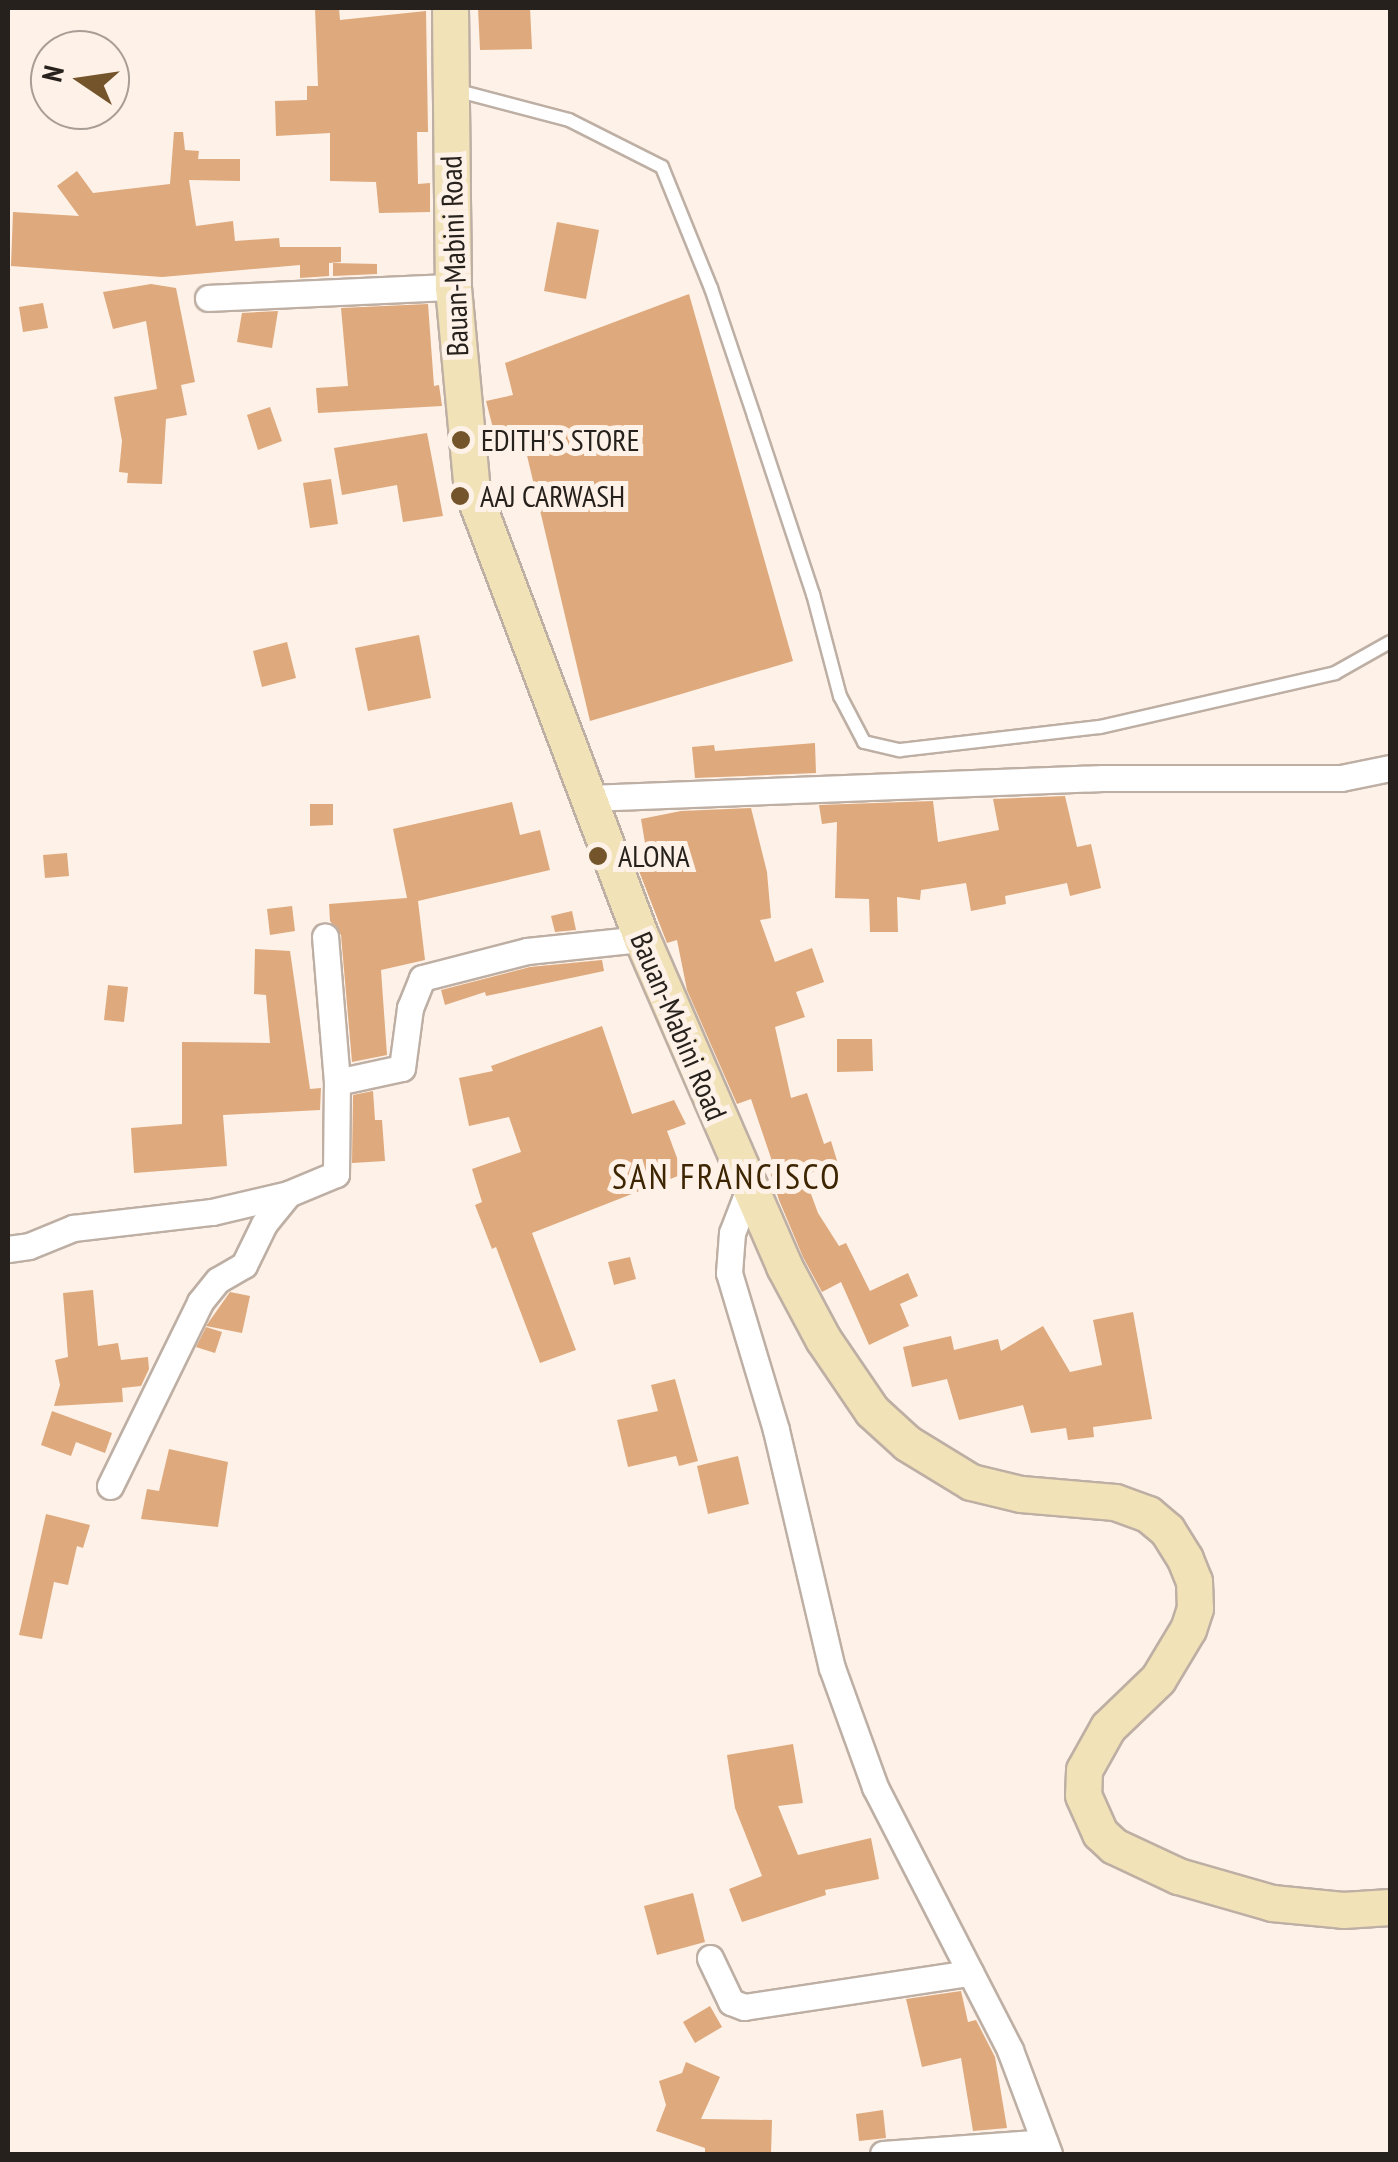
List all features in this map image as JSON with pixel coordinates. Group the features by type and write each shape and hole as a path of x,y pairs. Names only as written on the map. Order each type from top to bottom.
{"main road":[{"name":"Bauan-Mabini Road","path":"450,8 454,287 472,490 642,939 750,1189 823,1338 872,1411 907,1443 971,1482 1021,1494 1114,1502 1148,1514 1168,1530 1185,1559 1194,1582 1188,1629 1158,1679 1108,1727 1084,1770 1083,1795 1100,1833 1114,1846 1178,1876 1272,1903 1343,1910 1390,1907"}],"street":[{"path":"208,298 454,287"},
{"path":"589,798 1103,778 1340,778 1390,768"},
{"path":"8,1249 28,1246 73,1228 212,1212 288,1194 336,1174 337,1082 325,936"},
{"path":"337,1082 402,1068 410,1008 422,978 527,950 642,939"},
{"path":"750,1189 732,1233 729,1273 776,1430 832,1668 874,1787 1010,2050 1047,2148 883,2154"},
{"path":"110,1486 200,1302 218,1280 244,1265 264,1224 288,1194"},
{"path":"710,1958 731,2002 744,2007 970,1973"}],"lane":[{"path":"452,89 569,120 662,167 711,288 742,380 813,594 840,696 864,742 900,750 1100,727 1335,673 1390,642"}],"building":[{"path":"315,8 339,8 340,20 426,11 428,132 417,132 418,184 430,183 430,212 379,213 376,182 330,181 330,133 276,136 275,101 307,100 307,86 318,86"},
{"path":"478,8 530,8 532,49 480,50"},
{"path":"174,132 183,132 185,150 199,151 198,159 240,159 240,181 189,180 196,226 233,221 235,241 279,238 280,247 341,247 341,262 329,263 329,276 300,278 300,265 162,277 11,266 13,212 79,216 57,186 77,171 93,193 170,184"},
{"path":"557,222 599,230 586,299 544,291"},
{"path":"333,263 377,264 377,274 333,276"},
{"path":"151,284 176,288 195,382 181,385 187,415 166,419 162,484 127,483 128,473 119,472 122,441 114,397 157,389 146,321 113,329 103,292"},
{"path":"689,294 793,661 590,721 520,426 494,432 486,401 513,395 505,363"},
{"path":"43,303 48,328 23,332 19,307"},
{"path":"428,304 434,386 439,385 442,406 318,413 316,388 348,386 341,308"},
{"path":"278,311 272,348 237,342 242,313"},
{"path":"270,407 282,441 258,450 247,415"},
{"path":"427,433 443,516 403,522 397,485 342,495 334,448"},
{"path":"331,479 338,524 310,528 303,483"},
{"path":"419,635 431,698 368,711 355,648"},
{"path":"287,642 296,678 262,687 253,651"},
{"path":"815,743 816,773 695,778 692,747 714,745 715,751"},
{"path":"1065,796 1077,847 1091,844 1101,888 1070,896 1067,883 1005,896 1006,904 971,911 966,883 921,890 920,900 897,897 898,932 870,932 869,899 835,898 837,822 822,824 819,805 933,801 938,842 999,830 993,799"},
{"path":"512,802 520,835 540,830 550,870 418,901 425,960 381,970 387,1055 352,1062 341,935 330,921 329,904 407,898 393,829"},
{"path":"310,804 333,804 333,825 310,826"},
{"path":"751,808 767,872 771,918 760,920 775,962 812,948 824,982 796,992 805,1017 775,1027 791,1098 807,1093 824,1144 831,1141 838,1164 804,1175 818,1213 839,1246 846,1243 870,1291 908,1273 918,1296 900,1304 909,1326 869,1345 841,1282 822,1292 803,1257 779,1200 767,1162 772,1161 751,1099 737,1104 687,990 677,940 667,943 632,853 646,849 641,819 681,811"},
{"path":"67,853 69,876 45,878 43,855"},
{"path":"292,906 295,931 270,935 267,909"},
{"path":"572,911 576,930 555,932 551,916"},
{"path":"255,949 290,951 310,1089 321,1088 320,1110 223,1115 227,1166 134,1173 131,1128 182,1124 182,1042 270,1043 266,995 254,994"},
{"path":"602,960 604,971 486,996 485,992 445,1005 441,990 530,967"},
{"path":"108,985 128,987 124,1022 104,1020"},
{"path":"602,1026 632,1114 674,1100 686,1124 667,1131 683,1174 532,1233 576,1350 540,1363 496,1247 492,1249 475,1205 482,1202 472,1169 521,1152 509,1117 469,1126 459,1078 493,1071 491,1066"},
{"path":"837,1039 872,1039 873,1071 837,1072"},
{"path":"373,1091 375,1120 382,1120 385,1161 352,1163 353,1095"},
{"path":"630,1257 636,1279 614,1285 608,1262"},
{"path":"93,1290 98,1346 118,1343 121,1360 148,1357 149,1369 141,1386 122,1388 123,1402 54,1406 60,1385 55,1360 68,1357 63,1293"},
{"path":"230,1292 250,1296 242,1333 206,1326"},
{"path":"1133,1312 1152,1419 1093,1427 1094,1437 1068,1440 1066,1428 1031,1433 1023,1405 959,1420 947,1379 912,1387 903,1347 951,1336 954,1350 998,1339 1001,1351 1043,1326 1070,1372 1102,1365 1093,1320"},
{"path":"206,1327 222,1332 215,1353 196,1347"},
{"path":"675,1379 698,1461 679,1466 676,1456 628,1467 617,1420 658,1411 651,1385"},
{"path":"52,1411 112,1433 105,1453 76,1442 71,1456 41,1445"},
{"path":"169,1449 228,1462 218,1527 141,1519 147,1489 159,1491"},
{"path":"738,1456 749,1504 708,1514 697,1466"},
{"path":"46,1514 90,1525 83,1548 77,1546 68,1585 54,1582 42,1639 19,1635"},
{"path":"793,1744 803,1803 778,1806 798,1855 871,1838 879,1879 825,1890 826,1895 742,1922 729,1889 762,1876 735,1808 727,1755"},
{"path":"693,1893 705,1942 657,1955 644,1906"},
{"path":"961,1991 968,2022 976,2020 995,2057 1007,2128 973,2131 961,2058 922,2067 906,1999"},
{"path":"710,2006 722,2027 695,2043 683,2022"},
{"path":"686,2062 720,2077 701,2119 772,2120 771,2154 705,2153 705,2148 656,2131 666,2105 659,2081 682,2073"},
{"path":"883,2110 886,2138 859,2141 856,2114"}],"place":[{"name":"EDITH'S STORE","path":"461,440"},
{"name":"AAJ CARWASH","path":"460,496"},
{"name":"ALONA","path":"598,856"}],"district":[{"name":"SAN FRANCISCO","path":"727,1176"}]}
